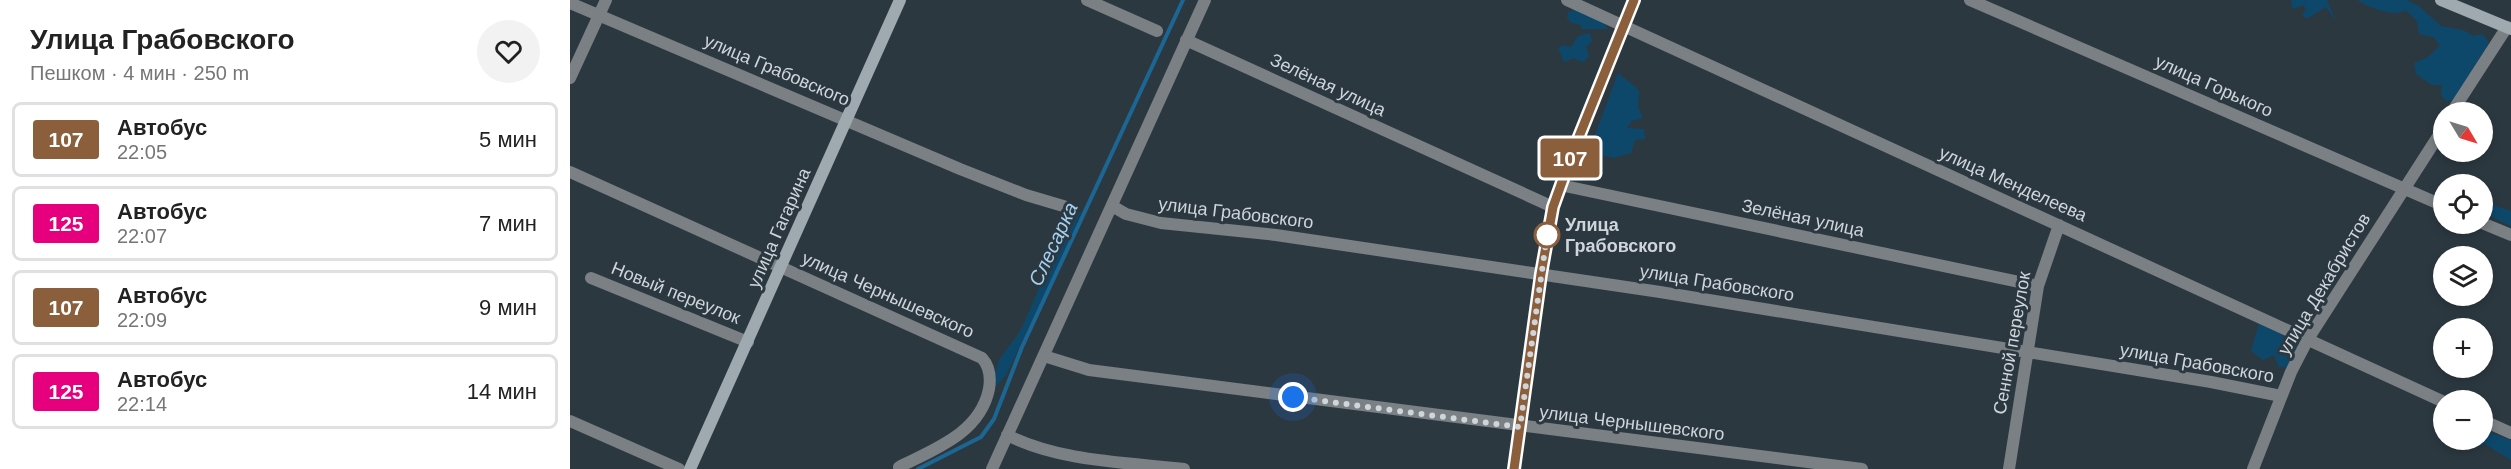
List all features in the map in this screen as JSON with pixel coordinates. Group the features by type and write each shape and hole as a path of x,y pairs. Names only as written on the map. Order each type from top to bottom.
{"main road":[{"name":"улица Гагарина","path":"690,469 900,0"},
{"path":"1514,469 1541,274 1553,207 1634,0"},
{"path":"2441,0 2509,28"}],"street":[{"path":"570,78 606,0"},
{"path":"1087,0 1157,31"},
{"path":"992,469 1205,0"},
{"name":"улица Менделеева","path":"1566,0 2433,397"},
{"name":"улица Горького","path":"1970,0 2433,201"},
{"name":"улица Грабовского","path":"570,3 1002,186 1070,208"},
{"path":"2459,102 2509,28"},
{"name":"Зелёная улица","path":"1186,40 1553,207"},
{"name":"улица Декабристов","path":"2253,469 2281,396 2308,339 2433,144"},
{"name":"улица Чернышевского","path":"570,172 982,358 989,369 989,385 985,403 974,421 951,439 899,467"},
{"name":"Зелёная улица","path":"1560,185 2038,286"},
{"name":"улица Грабовского","path":"1112,206 1126,214 1161,223 1276,235 1541,274 2211,382 2281,396"},
{"name":"Сенной переулок","path":"2009,469 2038,286 2059,225"},
{"path":"2493,228 2511,235"},
{"name":"Новый переулок","path":"591,278 748,342"},
{"name":"улица Чернышевского","path":"1044,356 1089,370 1862,469"},
{"path":"570,421 679,469"},
{"path":"2493,425 2511,433"},
{"path":"1007,435 1035,447 1068,454 1184,469"}],"shaded area":[{"path":"2291,0 2327,0 2336,21 2326,7 2308,18 2302,16 2306,9 2304,5 2292,9"},
{"path":"2357,0 2406,0 2419,6 2441,26 2463,30 2474,36 2483,34 2489,43 2453,100 2446,101 2441,95 2442,85 2432,85 2416,74 2414,63 2428,57 2440,45 2433,37 2419,34 2417,21 2406,10 2388,12"},
{"path":"1575,10 1604,23 1608,29 1581,29 1581,25 1572,23 1567,18 1568,12"},
{"path":"1590,33 1592,42 1586,47 1589,56 1583,62 1573,58 1564,62 1558,48 1564,45 1571,47 1578,36"},
{"path":"1618,73 1639,90 1638,107 1643,118 1632,121 1627,128 1644,129 1645,139 1635,140 1631,153 1613,158 1589,151"},
{"path":"2493,205 2511,211 2511,226 2493,218"},
{"path":"1073,211 1081,212 1065,253 1006,375 996,386 1000,359 1023,325 1059,240 1070,229 1068,217"},
{"path":"2259,323 2278,330 2285,339 2297,339 2297,348 2290,368 2279,367 2274,355 2263,360 2251,351"},
{"path":"2493,434 2511,440 2511,460 2493,449"}],"waterway":[{"name":"Слесарка","path":"918,469 981,437 994,419 1022,347 1183,0"}],"bus line":[{"name":"107","path":"1514,469 1547,233 1553,207 1634,0"}],"place":[{"name":"Улица Грабовского","path":"1547,235"}],"route":[{"path":"1293,397 1520,427 1547,233 1547,235"}]}
